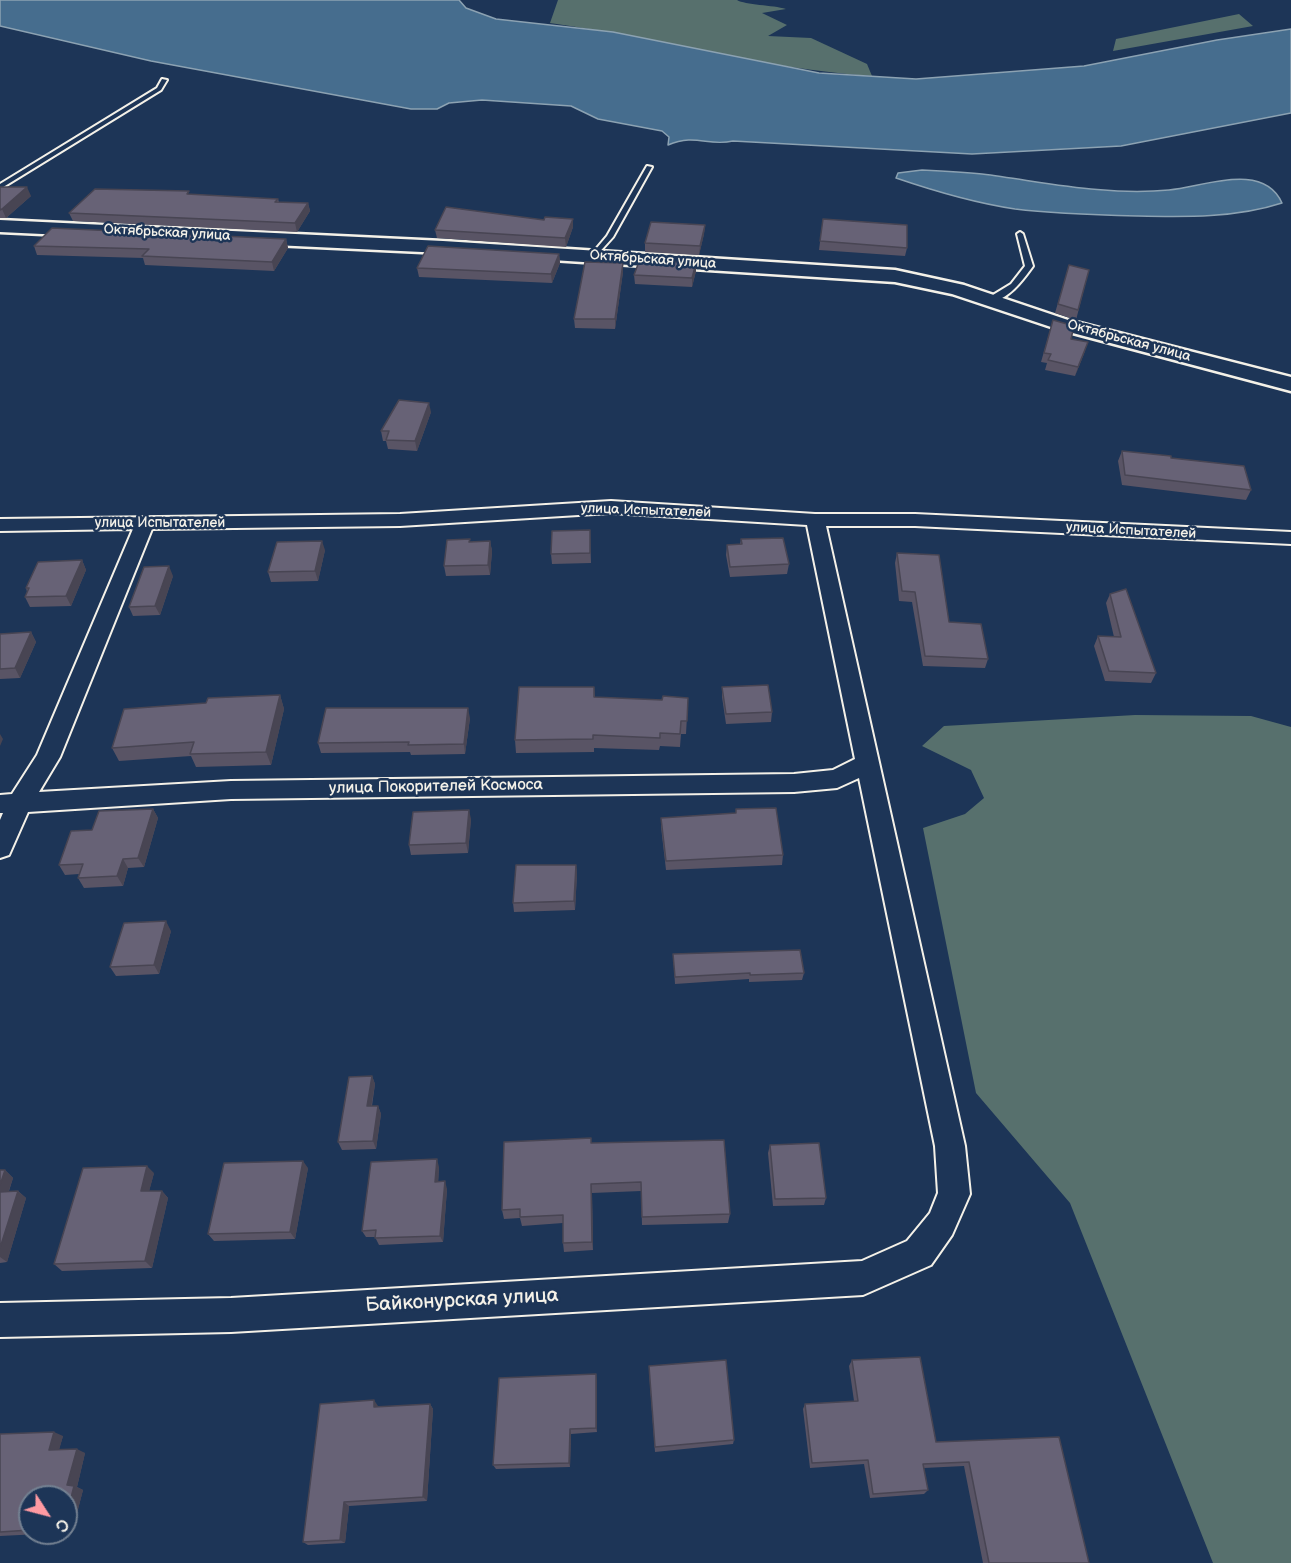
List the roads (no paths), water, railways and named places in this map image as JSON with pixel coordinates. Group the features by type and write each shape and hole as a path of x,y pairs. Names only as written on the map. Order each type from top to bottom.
{"street":[{"name":"Октябрьская улица","path":"0,226 593,256 895,276 931,282 1061,324 1291,384"},
{"name":"улица Испытателей","path":"0,525 400,520 611,507 815,520 915,520 1291,538"},
{"path":"815,520 869,762"},
{"path":"0,848 10,803 48,757 135,543 146,523"},
{"name":"улица Покорителей Космоса","path":"10,803 231,790 794,783 837,779 869,762"},
{"name":"Байконурская улица","path":"0,1320 231,1315 863,1278 919,1253 941,1224 954,1194 950,1146 869,762"}],"lane":[{"path":"0,187 159,89 164,80"},
{"path":"593,256 610,237 649,167"},
{"path":"991,300 1014,286 1029,266 1020,234"}],"water":[{"path":"0,0 459,0 466,8 496,19 613,32 819,73 916,79 1084,66 1217,40 1291,29 1291,113 1121,146 972,154 733,141 686,140 668,145 669,137 662,131 598,119 571,106 482,100 449,103 437,109 411,109 151,61 0,26"},
{"path":"922,170 982,174 1098,190 1122,191 1169,190 1215,182 1247,180 1261,183 1273,190 1282,203 1247,212 1193,216 1092,215 1030,211 970,200 896,178 898,173"}]}
